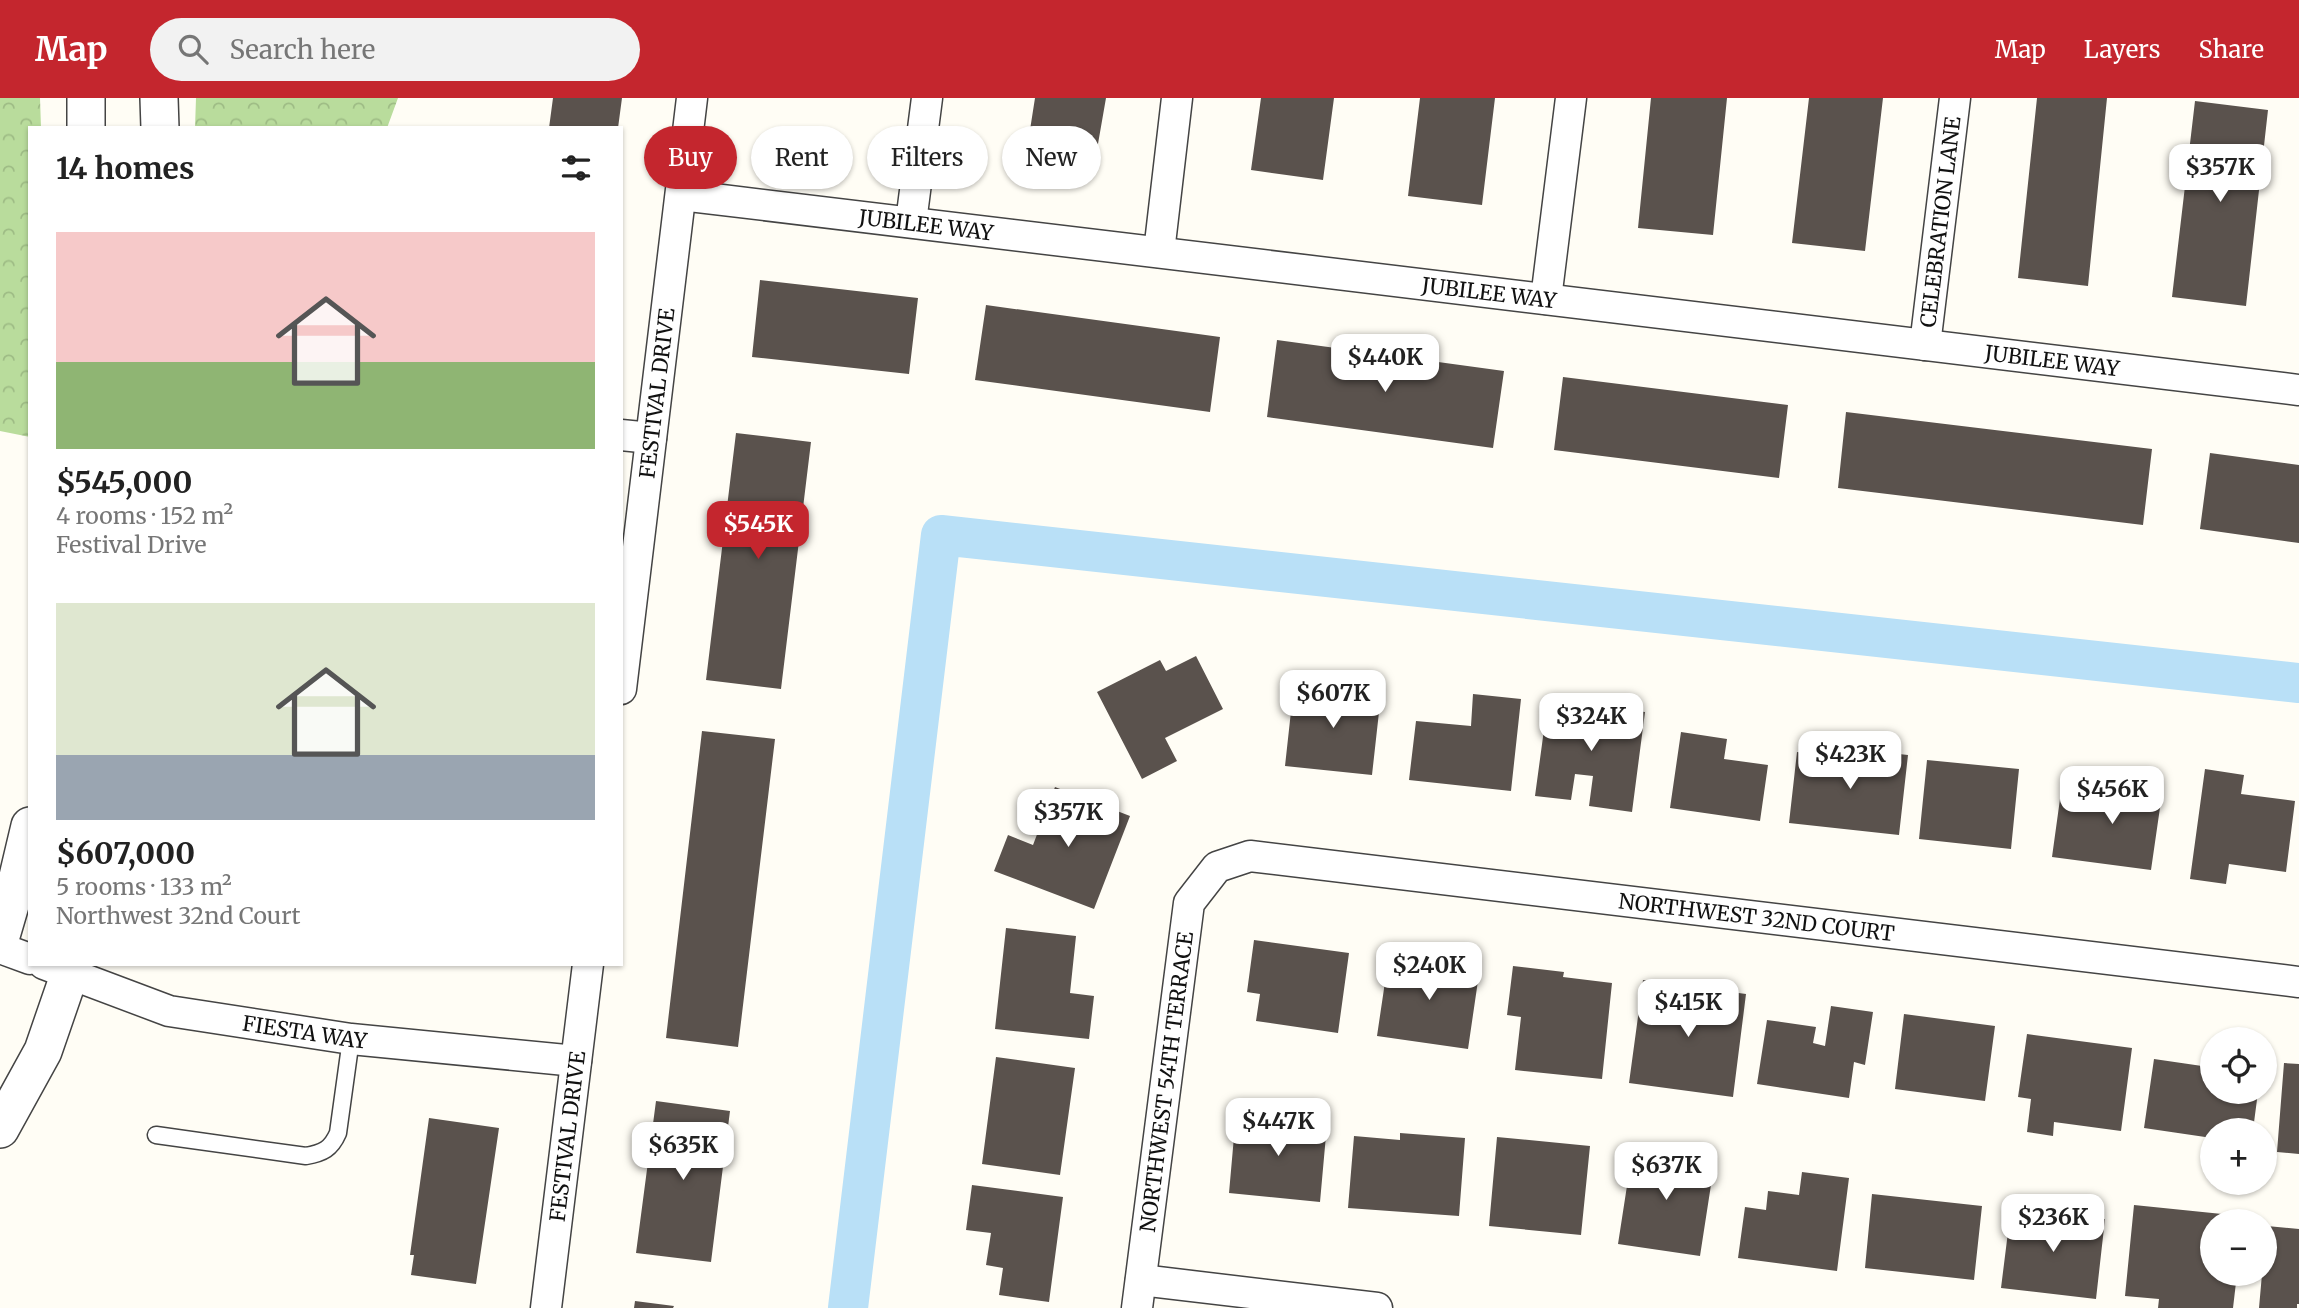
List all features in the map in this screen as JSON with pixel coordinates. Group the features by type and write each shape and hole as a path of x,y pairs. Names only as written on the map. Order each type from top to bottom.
{"street":[{"path":"86,98 86,126"},
{"path":"159,98 160,126"},
{"name":"FESTIVAL DRIVE","path":"623,672 692,98"},
{"path":"911,222 927,98"},
{"path":"1159,252 1177,98"},
{"path":"1546,299 1571,98"},
{"name":"CELEBRATION LANE","path":"1925,345 1955,98"},
{"name":"JUBILEE WAY","path":"681,195 2299,390"},
{"path":"623,435 651,438"},
{"path":"0,939 28,835"},
{"name":"NORTHWEST 32ND COURT","path":"1217,867 1250,856 2299,982"},
{"name":"NORTHWEST 54TH TERRACE","path":"1139,1294 1189,903 1217,867"},
{"path":"0,948 28,958"},
{"name":"FESTIVAL DRIVE","path":"546,1308 588,966"},
{"path":"0,1129 43,1051 63,967"},
{"name":"FIESTA WAY","path":"63,967 169,1011 351,1039 576,1061"},
{"path":"1139,1294 1377,1308"}],"lane":[{"path":"156,1135 306,1156 323,1153 333,1144 338,1133 351,1039"}],"green space":[{"path":"0,98 40,98 41,126 28,126 28,437 0,431"},
{"path":"196,98 398,98 388,126 195,126"}],"building":[{"path":"553,98 622,98 618,126 549,126"},
{"path":"1035,98 1106,98 1101,127 1031,126"},
{"path":"1261,98 1334,98 1323,180 1251,170"},
{"path":"1420,98 1495,98 1482,205 1408,196"},
{"path":"1651,98 1727,98 1713,235 1638,228"},
{"path":"1809,98 1883,98 1865,251 1792,243"},
{"path":"2037,98 2107,98 2088,286 2018,278"},
{"path":"2195,101 2268,110 2246,306 2172,297"},
{"path":"760,280 918,298 909,374 752,357"},
{"path":"986,305 1220,337 1210,412 975,380"},
{"path":"1277,340 1504,371 1493,448 1267,417"},
{"path":"1563,377 1788,405 1779,478 1554,450"},
{"path":"1846,412 2152,449 2143,525 1838,488"},
{"path":"736,433 811,442 781,689 706,680"},
{"path":"2210,453 2299,465 2299,543 2200,529"},
{"path":"1196,656 1223,709 1165,738 1177,761 1142,779 1097,692 1160,660 1166,671"},
{"path":"1294,684 1381,694 1372,775 1285,766"},
{"path":"1473,694 1521,699 1511,791 1409,780 1416,721 1471,726"},
{"path":"1548,700 1645,712 1632,812 1589,806 1593,776 1575,774 1571,800 1535,796"},
{"path":"702,731 775,739 738,1047 666,1038"},
{"path":"1681,732 1727,739 1724,759 1768,765 1760,821 1670,808"},
{"path":"1844,748 1908,755 1899,835 1789,823 1797,752 1843,758"},
{"path":"1927,760 2019,769 2011,849 1919,839"},
{"path":"2205,769 2244,775 2241,794 2295,801 2286,872 2229,864 2226,884 2190,879"},
{"path":"2118,774 2164,780 2151,870 2052,857 2060,799 2113,807"},
{"path":"1055,787 1130,816 1094,909 994,871 1008,835 1033,845"},
{"path":"1006,928 1076,936 1070,993 1094,996 1089,1039 995,1029"},
{"path":"1254,940 1349,953 1338,1033 1256,1021 1260,994 1247,992"},
{"path":"1389,955 1480,967 1468,1049 1377,1036"},
{"path":"1513,966 1564,972 1563,977 1612,983 1602,1079 1515,1070 1521,1017 1507,1015"},
{"path":"1643,980 1746,994 1733,1097 1629,1083"},
{"path":"1831,1006 1873,1012 1865,1065 1854,1062 1849,1098 1757,1084 1767,1020 1816,1027 1813,1043 1825,1046"},
{"path":"1904,1014 1995,1026 1985,1101 1895,1089"},
{"path":"2027,1034 2132,1048 2121,1131 2054,1122 2053,1136 2027,1132 2031,1099 2018,1097"},
{"path":"996,1057 1075,1068 1060,1175 982,1164"},
{"path":"2154,1059 2200,1066 2200,1104 2256,1104 2255,1118 2200,1118 2200,1136 2144,1128"},
{"path":"2284,1063 2299,1064 2299,1154 2277,1152"},
{"path":"656,1101 730,1111 711,1262 636,1253"},
{"path":"1236,1114 1327,1124 1320,1202 1229,1193"},
{"path":"429,1118 499,1128 476,1284 411,1275 414,1255 410,1255"},
{"path":"1400,1133 1465,1138 1459,1216 1348,1208 1354,1136 1400,1140"},
{"path":"1497,1137 1590,1146 1581,1235 1489,1226"},
{"path":"1633,1147 1715,1159 1700,1256 1618,1244"},
{"path":"1802,1172 1849,1178 1837,1271 1738,1258 1745,1207 1766,1210 1768,1191 1799,1195"},
{"path":"972,1185 1063,1197 1049,1302 999,1295 1003,1268 986,1265 991,1233 966,1230"},
{"path":"1872,1194 1982,1206 1974,1280 1865,1268"},
{"path":"2134,1205 2200,1212 2200,1286 2236,1286 2233,1308 2158,1308 2159,1299 2125,1296"},
{"path":"2011,1208 2105,1219 2096,1299 2001,1288"},
{"path":"2277,1227 2299,1229 2297,1308 2259,1308 2261,1286 2277,1286"},
{"path":"635,1301 674,1306 634,1308"}],"waterway":[{"path":"848,1308 941,535 2299,683"}]}
